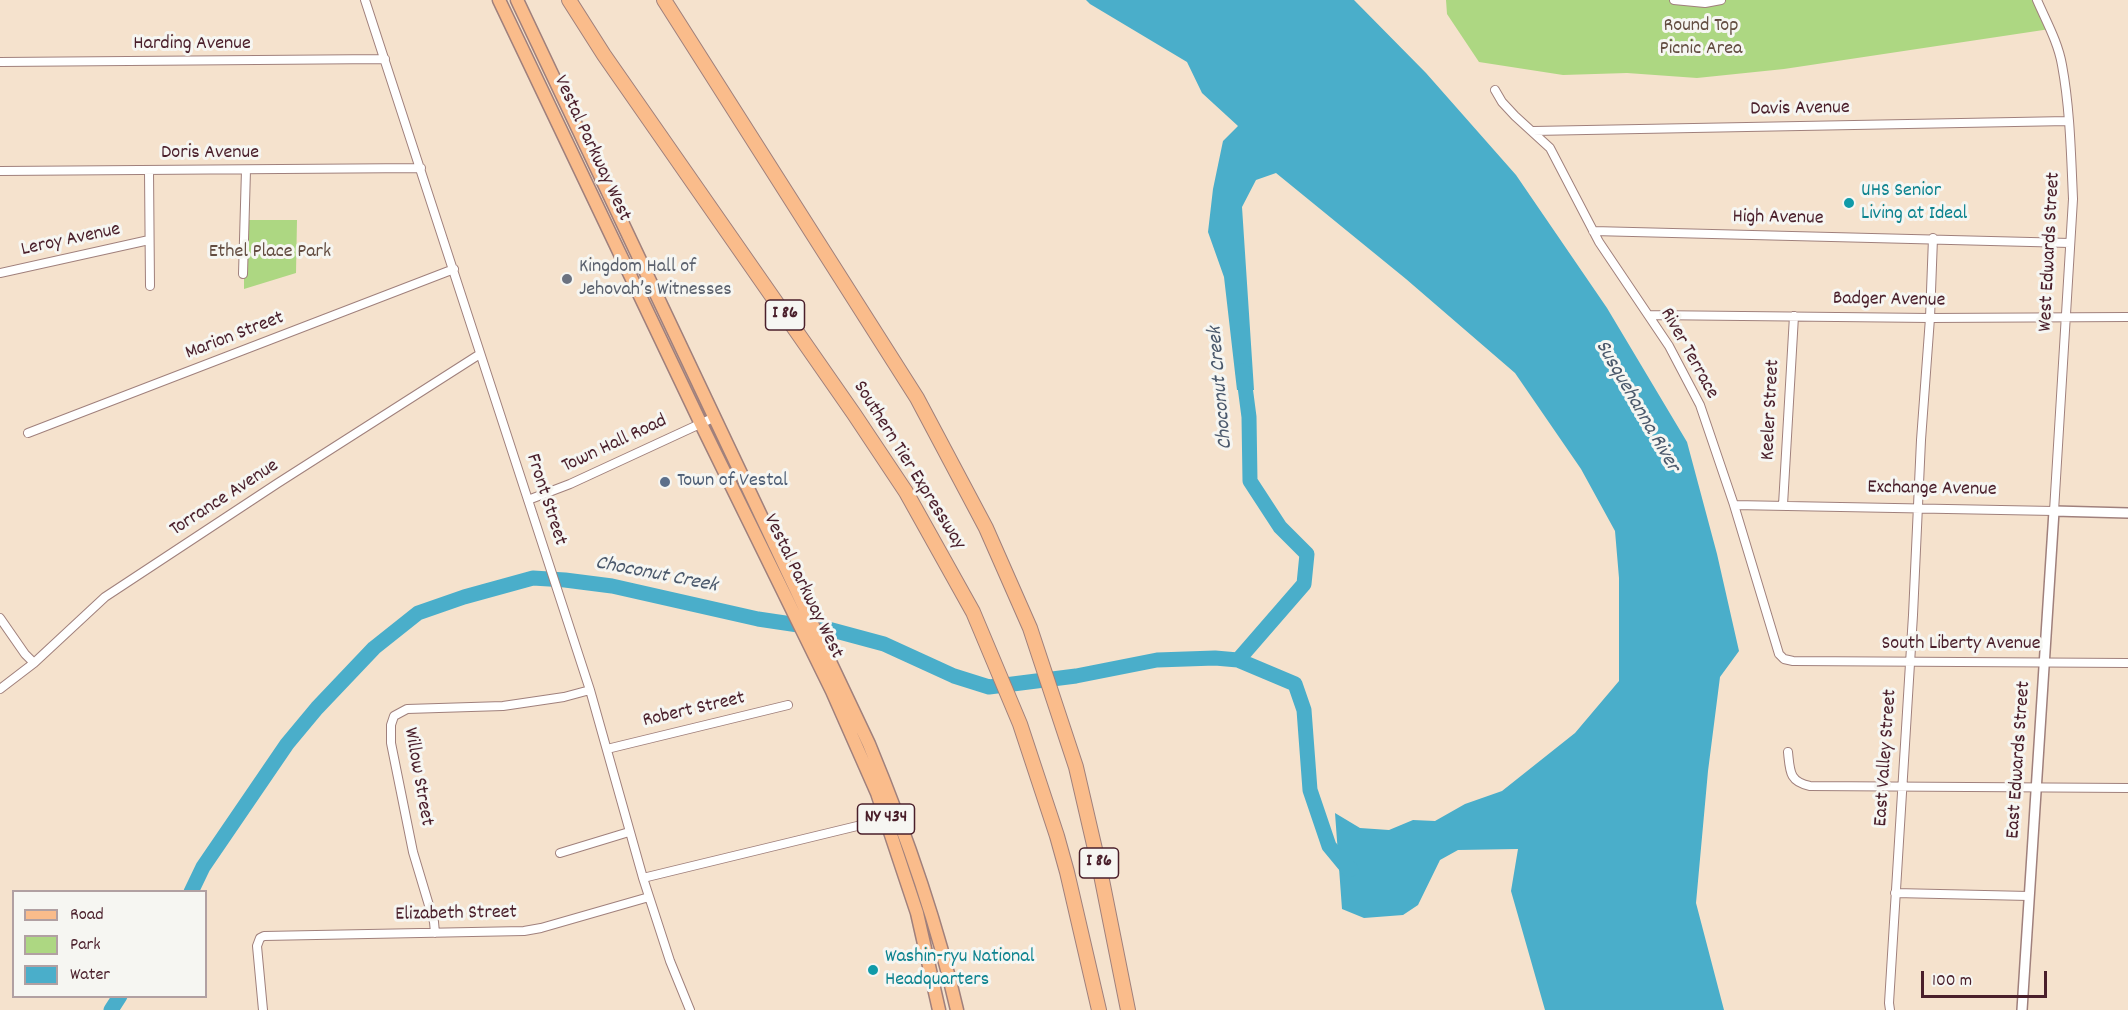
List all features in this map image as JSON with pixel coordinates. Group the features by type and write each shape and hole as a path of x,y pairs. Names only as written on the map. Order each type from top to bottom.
{"highway":[{"name":"Southern Tier Expressway","path":"569,0 604,55 906,492 973,612 1020,724 1067,872 1099,1010"},
{"name":"Southern Tier Expressway","path":"664,0 917,398 986,528 1030,628 1076,767 1101,875 1128,1010"}],"main road":[{"name":"Vestal Parkway West","path":"499,0 701,424 832,691 886,819 917,913 939,1010"},
{"name":"Vestal Parkway West","path":"517,0 869,744 920,877 942,948 957,1010"}],"street":[{"name":"Front Street","path":"365,0 590,690 649,897 670,961 690,1010"},
{"path":"1674,0 1704,3 1721,0"},
{"name":"West Edwards Street","path":"2037,0 2055,40 2062,64 2073,199 2054,511"},
{"name":"Harding Avenue","path":"0,62 385,59"},
{"name":"River Terrace","path":"1495,90 1502,102 1550,148 1593,231 1669,346 1700,405 1734,504 1777,651 1784,659 1793,661"},
{"name":"Davis Avenue","path":"1533,131 2068,121"},
{"name":"Doris Avenue","path":"0,171 421,168"},
{"path":"243,274 246,170"},
{"path":"149,171 150,286"},
{"name":"High Avenue","path":"1593,231 2070,243"},
{"name":"East Valley Street","path":"1890,1010 1933,238"},
{"name":"Leroy Avenue","path":"0,273 149,240"},
{"name":"Marion Street","path":"28,433 454,269"},
{"name":"Badger Avenue","path":"1649,315 1930,318 2128,317"},
{"name":"Keeler Street","path":"1783,505 1794,316"},
{"name":"Torrance Avenue","path":"0,688 34,663 105,597 480,354"},
{"name":"Town Hall Road","path":"528,500 570,484 715,417"},
{"name":"Exchange Avenue","path":"1734,504 2128,513"},
{"name":"East Edwards Street","path":"2022,1010 2054,511"},
{"path":"0,618 34,663"},
{"name":"South Liberty Avenue","path":"1793,661 2128,663"},
{"name":"Willow Street","path":"435,933 434,922 413,852 391,743 391,725 394,716 404,710 414,708 503,706 564,697 590,690"},
{"name":"Robert Street","path":"607,748 788,705"},
{"path":"1788,752 1790,771 1800,784 1853,788 2128,788"},
{"path":"643,878 886,819"},
{"path":"560,853 629,832"},
{"path":"1895,893 2029,896"},
{"name":"Elizabeth Street","path":"263,1010 257,946 260,938 264,936 524,931 649,897"}],"green space":[{"name":"Round Top Picnic Area","path":"1446,0 2036,0 2050,29 1784,69 1697,78 1627,73 1563,75 1479,62 1447,14"},
{"name":"Ethel Place Park","path":"244,220 297,220 296,273 244,289"}],"water":[{"name":"Susquehanna River","path":"1086,0 1354,0 1426,73 1516,175 1607,308 1687,442 1717,554 1739,651 1720,677 1708,771 1696,903 1724,1010 1545,1010 1511,891 1518,849 1458,850 1440,860 1418,905 1403,915 1364,918 1342,909 1335,813 1360,828 1389,830 1413,820 1435,821 1465,804 1502,791 1575,733 1619,681 1619,578 1615,531 1581,469 1515,373 1406,279 1276,173 1256,180 1242,207 1254,390 1237,390 1224,277 1208,232 1213,189 1223,141 1238,126 1202,93 1187,62"}],"waterway":[{"name":"Choconut Creek","path":"192,890 203,867 287,744 317,708 374,648 418,613 464,597 533,578 612,586 758,619 832,630 884,644 954,676 989,687 1076,676 1157,660 1215,658 1238,660 1304,584 1307,554 1280,527 1250,481 1249,417 1243,371"},
{"name":"Choconut Creek","path":"1238,660 1295,684 1304,710 1310,790 1329,846 1348,869 1351,869"},
{"name":"Choconut Creek","path":"111,1010 119,998"}],"place":[{"name":"UHS Senior Living at Ideal","path":"1849,203"},
{"name":"Kingdom Hall of Jehovah’s Witnesses","path":"567,279"},
{"name":"Town of Vestal","path":"665,482"},
{"name":"Washin-ryu National Headquarters","path":"873,970"}]}
